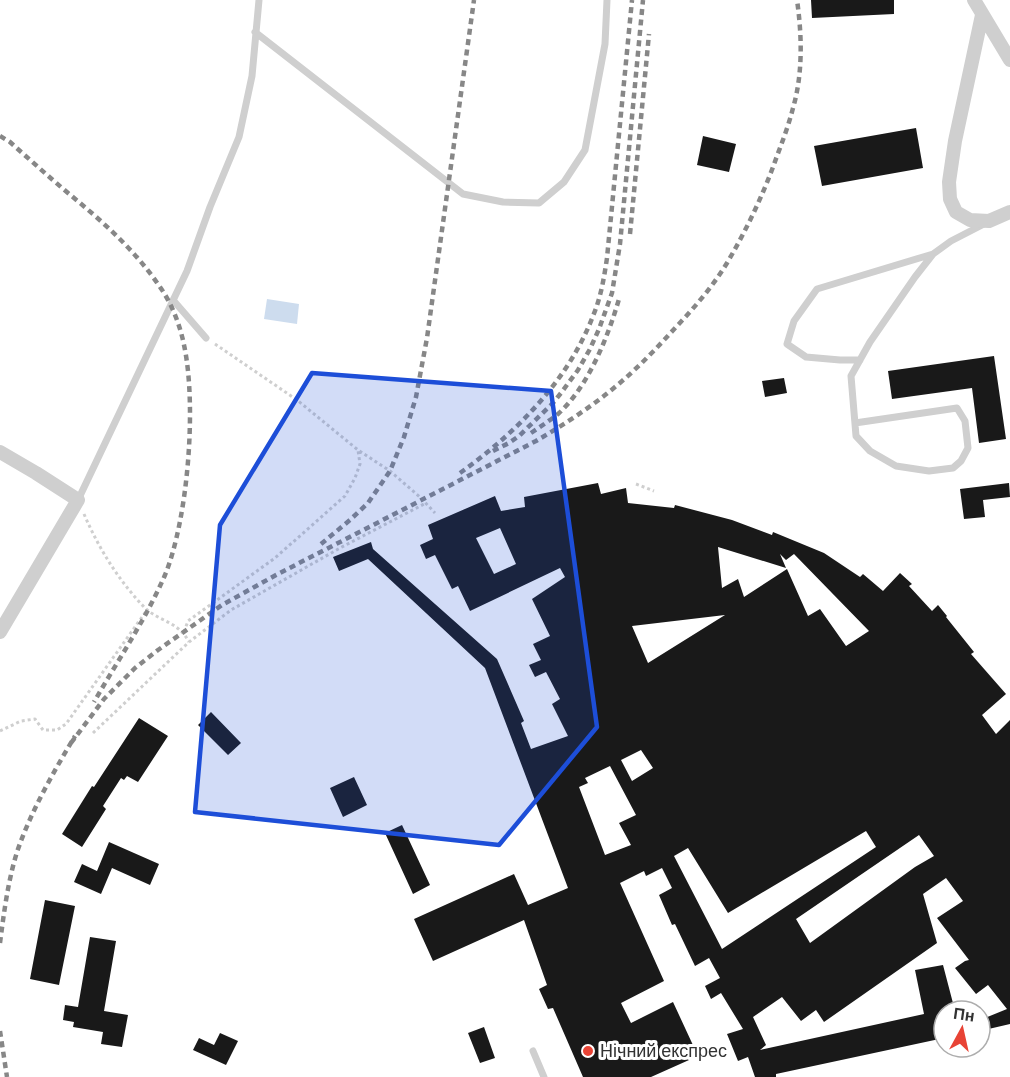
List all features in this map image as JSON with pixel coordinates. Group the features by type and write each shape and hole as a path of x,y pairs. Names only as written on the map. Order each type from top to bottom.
{"street":[{"path":"974,0 982,15 1004,43 1010,60"},
{"path":"982,15 955,141 949,182 950,199 956,212 970,220 988,221 1010,212"},
{"path":"0,452 36,472 78,500 0,632"}],"lane":[{"path":"78,500 187,271 239,136 252,76 259,0"},
{"path":"255,32 463,194 503,202 539,203 564,183 585,150 605,44 607,0"},
{"path":"855,423 957,408 965,421 968,448 961,461 953,468 929,471 896,466 870,451 856,436 851,376 870,342 933,254 951,241 988,221"},
{"path":"860,360 806,357 787,344 794,321 817,290 933,254"},
{"path":"173,300 206,338"},
{"path":"533,1051 544,1077"}],"path":[{"path":"206,338 297,400 358,450 390,471 435,513"},
{"path":"184,632 188,621 274,558 345,496 360,464 358,450"},
{"path":"636,484 654,491"},
{"path":"78,500 92,532 118,577 147,610 184,632 189,642"},
{"path":"93,733 189,642 231,610 426,503"},
{"path":"0,731 35,719 43,730 57,730 66,724 147,610"}],"highlighted area":[{"path":"312,373 551,391 597,727 499,845 195,812 220,525"}],"water":[{"path":"267,299 299,304 297,324 264,319"}],"building":[{"path":"811,0 894,0 894,14 812,18"},
{"path":"916,128 923,168 822,186 814,146"},
{"path":"703,136 736,144 729,172 697,165"},
{"path":"994,356 1006,439 979,443 972,388 892,399 888,371"},
{"path":"784,378 787,393 765,397 762,381"},
{"path":"598,483 601,494 626,488 628,503 674,508 675,505 732,520 772,535 773,532 824,553 860,577 863,574 883,591 900,573 912,584 909,586 932,611 938,605 974,652 971,654 1006,694 982,715 996,734 1010,720 1010,1024 992,1028 992,1015 1007,1009 988,985 976,994 955,968 969,960 937,918 963,901 946,878 923,894 937,943 824,1022 816,1010 801,1021 782,997 753,1017 766,1045 760,1050 924,1014 915,970 943,965 952,999 932,999 932,1041 776,1074 776,1077 755,1077 748,1057 738,1061 727,1034 743,1029 721,993 711,999 705,986 720,978 709,958 695,966 675,924 672,925 659,895 672,888 662,868 646,876 644,871 620,883 664,981 621,1003 631,1023 673,1002 698,1056 651,1077 583,1077 553,1008 548,1009 539,989 547,985 524,920 433,961 414,919 514,874 528,905 568,888 485,668 368,559 339,571 333,557 371,542 373,549 497,659 524,721 521,723 531,749 568,736 552,704 560,699 546,672 535,677 529,665 541,660 533,644 550,636 532,599 565,577 560,568 470,611 458,586 452,589 435,555 426,559 420,545 433,539 428,525 495,496 501,511 525,507 524,497","holes":["500,528 516,564 494,574 476,538","718,547 786,568 780,554 786,560 794,554 869,631 846,646 820,609 808,616 787,569 744,597 738,579 722,588","725,615 648,663 632,626","641,750 653,768 632,781 621,760","610,766 636,815 619,823 631,845 605,855 579,787 588,783 585,778","866,831 876,847 722,949 674,856 688,848 728,913","919,835 934,856 915,867 810,943 796,919"]},
{"path":"1009,483 1010,497 983,500 985,517 964,519 960,489"},
{"path":"211,712 241,743 228,755 198,725"},
{"path":"139,718 168,736 138,782 127,776 124,780 121,778 103,806 106,809 82,847 62,834"},
{"path":"354,777 367,805 343,817 330,788"},
{"path":"402,825 430,885 413,894 385,833"},
{"path":"109,842 159,864 150,885 112,868 101,894 74,882 82,864 97,871"},
{"path":"45,900 75,906 59,985 30,979"},
{"path":"90,937 116,941 104,1011 128,1015 122,1047 101,1044 103,1032 73,1027 74,1022 63,1020 65,1005 78,1007"},
{"path":"484,1027 495,1058 480,1063 468,1033"},
{"path":"220,1033 238,1041 226,1065 193,1050 199,1038 214,1045"}],"railway":[{"path":"321,544 368,503 390,471 404,437 416,397 427,338 474,0"},
{"path":"460,473 501,441 555,384 570,362 596,309 607,258 632,0"},
{"path":"493,451 519,436 561,393 590,349 612,293 620,244 643,0"},
{"path":"71,743 104,699 135,668 222,605 536,441 606,395 654,350 697,304 722,272 767,184 790,120 799,82 801,41 797,0"},
{"path":"630,234 649,34"},
{"path":"0,136 10,142 93,214 140,261 168,300 178,322 184,345 188,370 190,429 185,493 173,552 149,608 94,702"},
{"path":"531,433 558,414 579,390 596,361 619,299"},
{"path":"0,943 9,885 17,852 36,807 75,736"},
{"path":"0,1031 7,1077"}],"place":[{"name":"Нічний експрес","path":"588,1051"}]}
